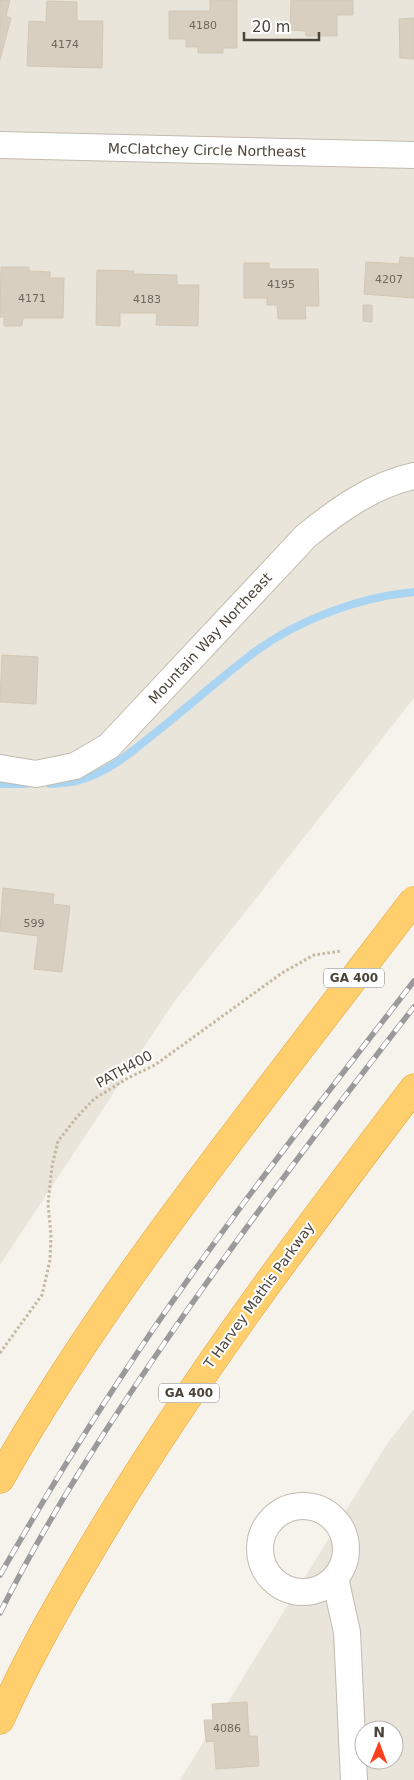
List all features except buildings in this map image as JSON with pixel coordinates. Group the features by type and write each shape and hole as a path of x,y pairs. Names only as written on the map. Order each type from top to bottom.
{"highway":[{"name":"GA 400","path":"0,1479 73,1359 134,1270 214,1161 414,900"},
{"name":"T Harvey Mathis Parkway","path":"0,1720 55,1611 171,1419 280,1266 414,1088"}],"street":[{"name":"McClatchey Circle Northeast","path":"0,145 414,154"},
{"name":"Mountain Way Northeast","path":"0,768 36,774 75,766 109,746 306,536 342,507 379,488 414,476"},
{"path":"335,1578 347,1632 354,1780"}],"path":[{"name":"PATH400","path":"0,1353 42,1295 50,1260 48,1204 52,1166 58,1141 76,1117 94,1099 128,1078 155,1065 282,973 314,955 343,950"}],"shaded area":[{"path":"0,0 414,0 414,698 171,1006 0,1265"},
{"path":"414,1409 414,1780 180,1780 387,1444"}],"waterway":[{"path":"50,784 73,782 96,774 115,764 273,639 331,611 373,599 414,592"},
{"path":"0,784 26,784"}],"railway":[{"path":"0,1575 86,1432 187,1281 223,1230 414,981"},
{"path":"0,1613 37,1544 77,1476 163,1345 286,1174 414,1007"}]}
